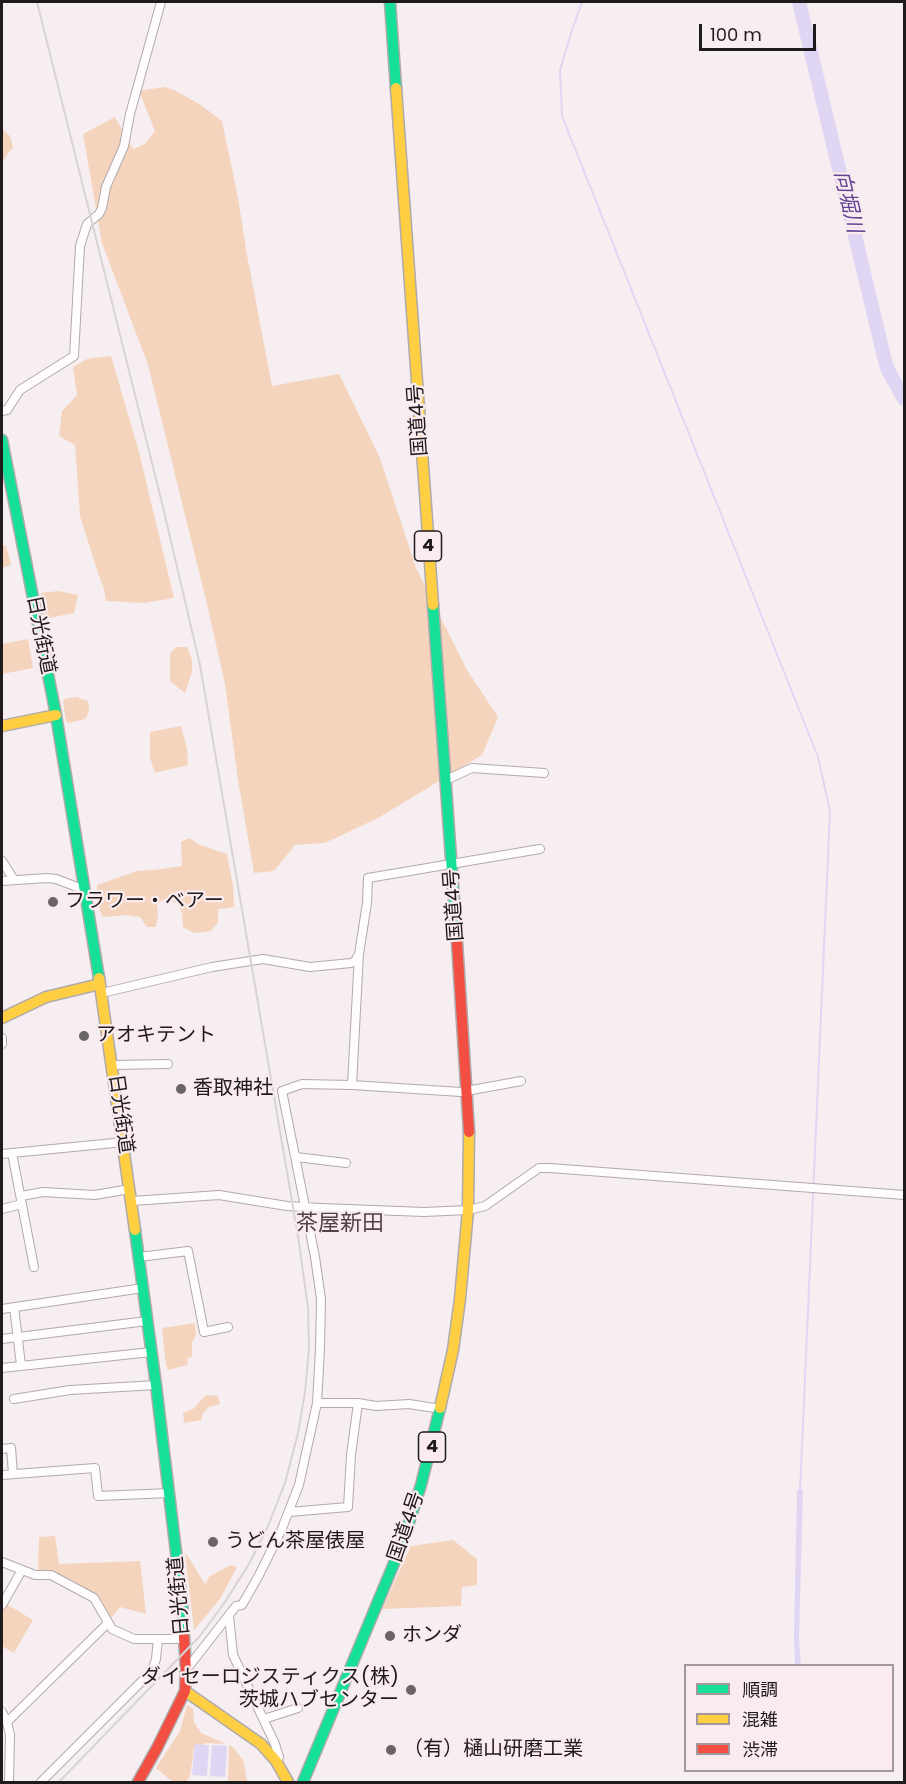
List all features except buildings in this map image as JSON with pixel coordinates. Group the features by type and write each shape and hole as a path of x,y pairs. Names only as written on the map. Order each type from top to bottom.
{"main road":[{"name":"国道4号","path":"303,1782 402,1544 421,1485 441,1409 453,1350 468,1210 467,1091 390,2"},
{"name":"日光街道","path":"2,440 56,715 113,1065 170,1492 185,1639 185,1691 138,1782"},
{"path":"2,726 56,715"},
{"path":"2,1018 46,997 101,988"},
{"path":"185,1691 261,1744 276,1761 288,1782"}],"street":[{"path":"2,411 7,410 20,390 74,356 80,246 87,224 99,214 102,208 106,187 124,146 130,114 160,2"},
{"path":"446,780 472,768 544,772"},
{"path":"352,1085 359,954 368,903 368,878 540,849"},
{"path":"2,861 14,880"},
{"path":"2,881 47,878 85,890"},
{"path":"101,988 263,959 310,967 351,963 359,954"},
{"path":"2,1038 2,1044"},
{"path":"113,1065 168,1065"},
{"path":"186,1670 236,1606 242,1605 258,1577 289,1512 304,1466 317,1403 321,1299 315,1257 282,1091 302,1084 461,1092 521,1081"},
{"path":"2,1154 124,1142"},
{"path":"12,1153 34,1267"},
{"path":"296,1157 346,1163"},
{"path":"132,1201 219,1195 287,1206 424,1212 468,1210 485,1206 539,1168 550,1167 904,1196"},
{"path":"2,1209 43,1192 95,1195 130,1189"},
{"path":"139,1257 188,1251 204,1332 228,1327"},
{"path":"2,1309 143,1288"},
{"path":"14,1307 21,1365"},
{"path":"2,1340 147,1321"},
{"path":"2,1368 151,1352"},
{"path":"14,1399 70,1390 156,1385"},
{"path":"317,1403 358,1403 376,1406 409,1404 441,1409"},
{"path":"289,1512 348,1507 351,1455 358,1403"},
{"path":"2,1449 10,1448 13,1474"},
{"path":"2,1475 95,1468 98,1496 170,1492"},
{"path":"2,1562 35,1575 51,1575 94,1598 112,1629 134,1639 185,1639"},
{"path":"2,1605 22,1570"},
{"path":"229,1616 233,1655 275,1744 279,1757 276,1761"},
{"path":"7,1722 108,1623"},
{"path":"41,1782 152,1671 158,1639"},
{"path":"264,1719 298,1708"},
{"path":"2,1712 10,1734 5,1772 9,1782"}],"shaded area":[{"path":"164,87 201,105 222,121 272,386 339,374 380,458 416,568 467,670 498,717 482,755 378,818 325,843 295,845 274,871 254,873 225,684 206,600 148,365 102,243 83,134 115,117 133,149 145,144 155,131 139,91"},
{"path":"2,129 10,136 13,147 2,162"},
{"path":"111,356 139,452 174,598 143,603 106,601 80,516 75,445 59,436 62,411 77,395 73,367 87,359"},
{"path":"2,545 6,546 11,565 2,568"},
{"path":"59,591 78,595 74,613 49,618 44,615 41,593"},
{"path":"28,639 33,668 2,674 2,644"},
{"path":"176,647 187,647 192,660 192,672 185,693 170,681 170,653"},
{"path":"76,697 88,701 89,712 85,719 69,723 66,721 63,701"},
{"path":"181,726 187,749 188,765 155,773 150,758 150,732"},
{"path":"189,838 200,845 227,854 234,907 218,909 218,922 211,931 194,933 183,927 179,905 166,898 157,904 156,927 147,927 140,917 127,915 103,917 100,911 97,885 137,871 182,866 181,842"},
{"path":"195,1323 196,1335 192,1343 192,1357 188,1358 187,1365 168,1370 162,1328"},
{"path":"206,1395 218,1396 220,1404 209,1407 203,1413 201,1420 184,1423 183,1413 193,1409"},
{"path":"797,1490 803,1490 799,1638 801,1664 795,1664"},
{"path":"55,1536 59,1564 140,1561 146,1614 120,1607 110,1619 94,1593 54,1572 38,1570 39,1537"},
{"path":"453,1540 477,1559 477,1585 462,1587 461,1606 382,1609 411,1546"},
{"path":"185,1552 205,1584 210,1576 231,1565 237,1567 220,1599 194,1630"},
{"path":"6,1604 33,1620 14,1653 2,1646 2,1611"},
{"path":"187,1705 193,1709 194,1722 201,1733 226,1744 206,1743 194,1748 190,1776 186,1782 175,1782 156,1768 180,1731"},
{"path":"195,1744 209,1745 207,1776 192,1775"},
{"path":"212,1745 227,1746 225,1777 210,1776"},
{"path":"229,1745 235,1749 244,1762 247,1782 228,1782"}],"waterway":[{"path":"582,2 560,70 562,116 818,757 830,811 800,1492"},
{"name":"向堀川","path":"799,2 885,361 904,399"}],"railway":[{"path":"37,2 200,665 298,1236 308,1308 309,1348 298,1433 285,1483 268,1526 249,1564 199,1637 59,1782"}],"traffic: fast":[{"path":"390,2 396,88"},
{"path":"2,440 56,715 99,978"},
{"path":"433,605 457,942"},
{"path":"135,1230 156,1385 182,1602 184,1637"},
{"path":"303,1782 402,1544 421,1485 440,1408"}],"traffic: slow":[{"path":"396,88 433,605"},
{"path":"2,726 56,715"},
{"path":"99,978 135,1230"},
{"path":"2,1018 46,997 100,984"},
{"path":"440,1408 453,1350 460,1299 468,1210 469,1132"},
{"path":"185,1691 261,1744 276,1761 288,1782"}],"traffic: jam":[{"path":"457,942 469,1132"},
{"path":"138,1782 185,1691 184,1637"}],"place":[{"name":"フラワー・ベアー","path":"53,902"},
{"name":"アオキテント","path":"84,1036"},
{"name":"香取神社","path":"181,1089"},
{"name":"うどん茶屋俵屋","path":"213,1542"},
{"name":"ホンダ","path":"390,1636"},
{"name":"ダイセーロジスティクス(株) 茨城ハブセンター","path":"411,1690"},
{"name":"（有）樋山研磨工業","path":"391,1750"}],"district":[{"name":"茶屋新田","path":"340,1224"}]}
